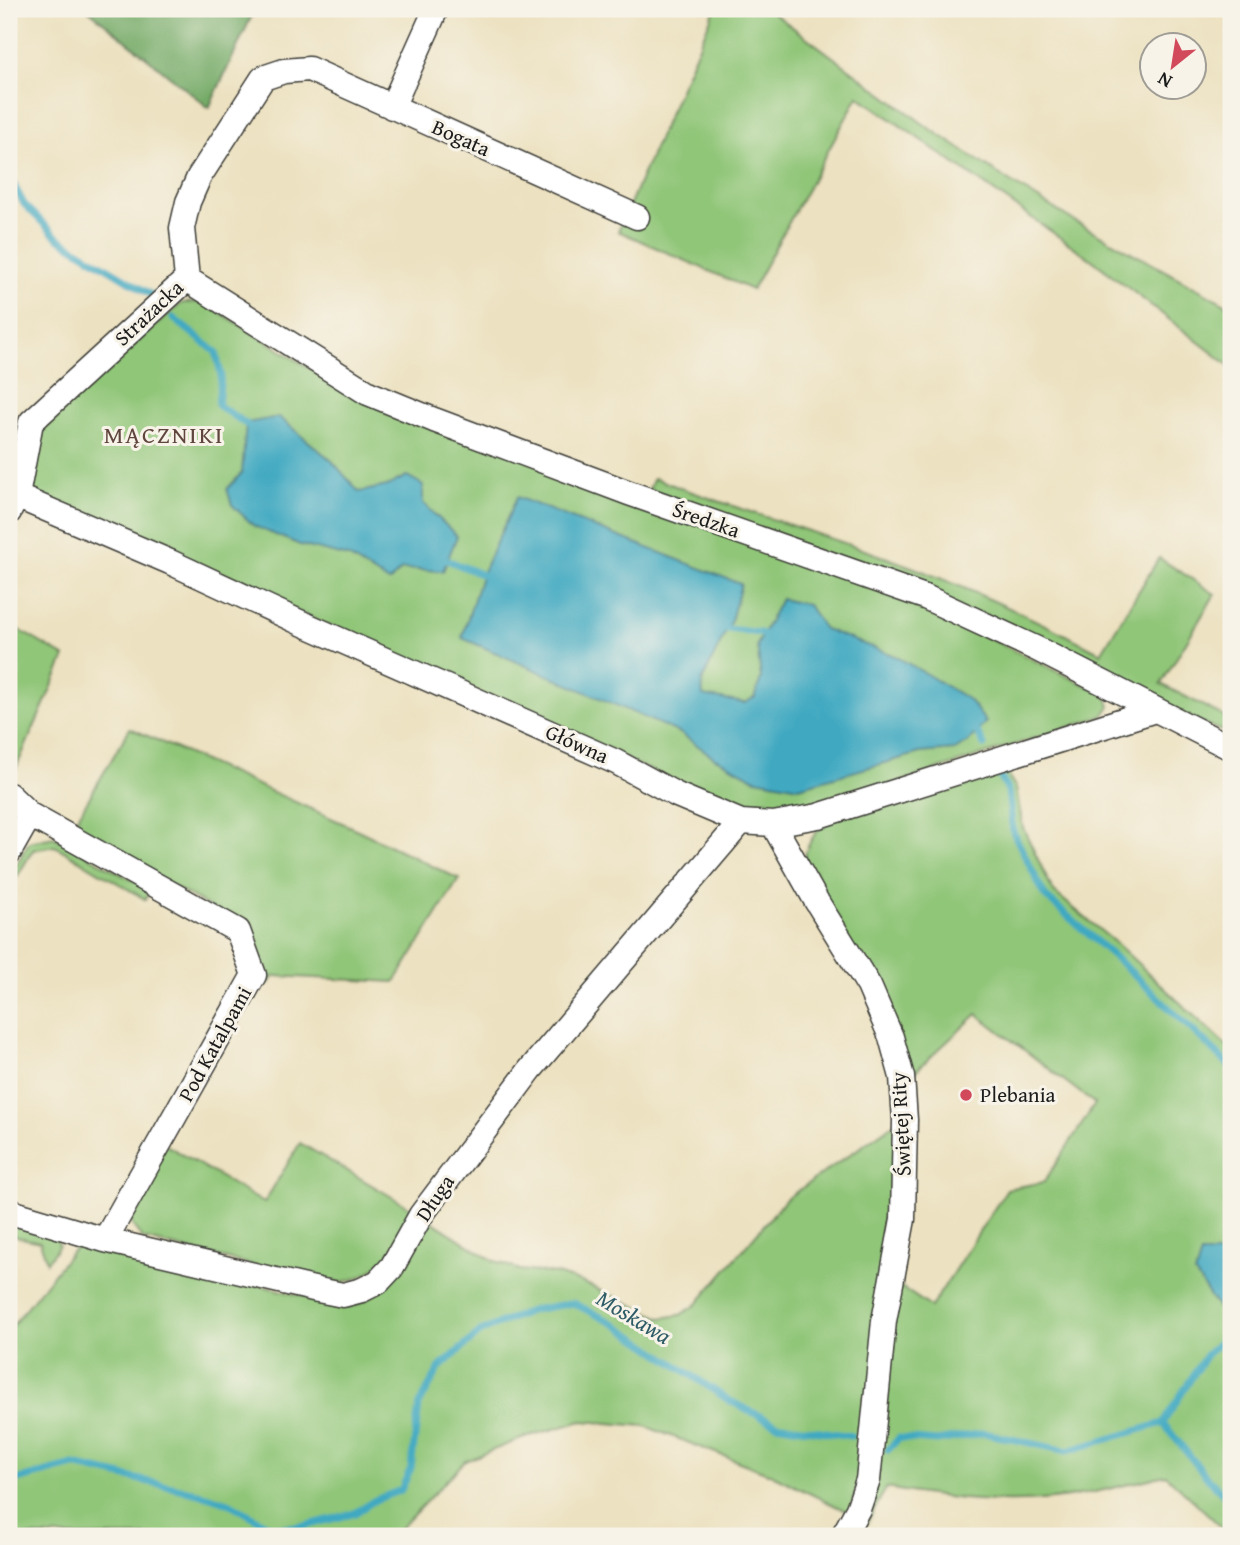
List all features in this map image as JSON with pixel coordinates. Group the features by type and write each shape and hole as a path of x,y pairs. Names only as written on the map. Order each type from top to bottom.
{"street":[{"path":"392,107 436,9"},
{"name":"Bogata","path":"284,71 309,69 637,217"},
{"name":"Strażacka","path":"9,439 32,422 187,279 182,228 188,202 199,177 263,78 284,71"},
{"name":"Średzka","path":"187,279 368,393 629,493 925,597 1037,649 1231,748"},
{"path":"11,500 32,422"},
{"name":"Główna","path":"11,500 616,762 677,795 741,822 773,824 818,816 1155,710"},
{"name":"Pod Katalpami","path":"9,795 30,815 237,931 254,975 106,1240"},
{"path":"9,852 30,815"},
{"name":"Długa","path":"9,1208 14,1213 106,1240 343,1295 378,1282 392,1267 421,1215 530,1070 741,822"},
{"name":"Świętej Rity","path":"773,824 869,986 891,1037 902,1077 905,1119 903,1219 884,1321 868,1480 858,1509 843,1536"}],"green space":[{"path":"87,9 255,9 209,108"},
{"path":"715,9 768,9 929,128 1009,181 1076,222 1231,307 1231,367 1092,260 858,96 752,290 618,231"},
{"path":"203,302 337,385 918,604 1106,695 1110,706 1103,716 825,806 773,814 737,809 41,497 34,490 31,475 39,437 55,413 182,303"},
{"path":"654,478 934,576 1018,612 1101,653 1159,558 1215,594 1161,684 1231,720 1231,735 649,489"},
{"path":"9,624 65,657 9,784"},
{"path":"130,728 360,831 459,879 395,982 274,976 269,983 263,980 248,928 41,814 47,807 75,822"},
{"path":"1001,764 1016,788 1023,828 1053,891 1118,945 1231,1050 1231,1254 1201,1254 1218,1308 1231,1318 1231,1451 1228,1460 1231,1471 1231,1536 1166,1475 1086,1494 1038,1500 973,1500 886,1488 860,1536 850,1536 898,1285 931,1307 1007,1189 1044,1182 1095,1104 977,1014 909,1077 804,858 813,837 829,820"},
{"path":"54,837 150,890 145,899 55,846 33,850 9,890 9,878 29,842"},
{"path":"898,1121 897,1199 864,1458 850,1513 768,1473 645,1426 582,1421 526,1437 465,1461 393,1536 9,1536 9,1330 82,1242 348,1307 373,1295 384,1284 404,1259 428,1219 492,1260 520,1270 557,1274 584,1283 661,1318 680,1315 696,1305 786,1199"},
{"path":"300,1143 416,1211 392,1250 372,1270 360,1277 328,1283 143,1239 132,1225 131,1210 166,1145 264,1203"},
{"path":"9,1218 56,1237 59,1245 47,1262 40,1242 9,1233"}],"water":[{"path":"279,417 332,461 359,492 387,486 407,476 423,485 423,503 457,536 443,571 402,569 389,582 348,557 300,545 254,526 232,505 227,489 242,473 246,423"},
{"path":"517,497 741,584 731,621 702,681 703,696 745,703 755,697 761,678 757,645 781,599 808,605 824,629 895,656 928,675 969,700 986,722 968,742 955,750 920,753 799,787 756,779 715,758 680,733 462,638 481,576"},
{"path":"1201,1254 1231,1254 1231,1318 1218,1308 1195,1274"}],"waterway":[{"path":"9,176 24,204 58,238 150,294"},
{"path":"173,318 216,352 221,375 218,405 252,428"},
{"path":"440,557 490,578"},
{"path":"720,628 760,633 770,638"},
{"path":"969,727 977,732 984,745"},
{"path":"1000,776 1008,791 1013,832 1045,896 1129,970 1231,1067"},
{"name":"Moskawa","path":"9,1482 74,1465 194,1492 229,1503 272,1528 305,1526 355,1513 375,1500 401,1490 411,1468 419,1405 440,1367 482,1331 532,1310 573,1303 615,1324 730,1401 776,1424 851,1436"},
{"name":"Moskawa","path":"888,1450 899,1438 937,1441 984,1433 1067,1451 1163,1423 1206,1355 1231,1332"},
{"path":"1163,1423 1209,1480 1231,1501"}],"place":[{"name":"Plebania","path":"966,1095"}],"district":[{"name":"MĄCZNIKI","path":"164,435"}]}
